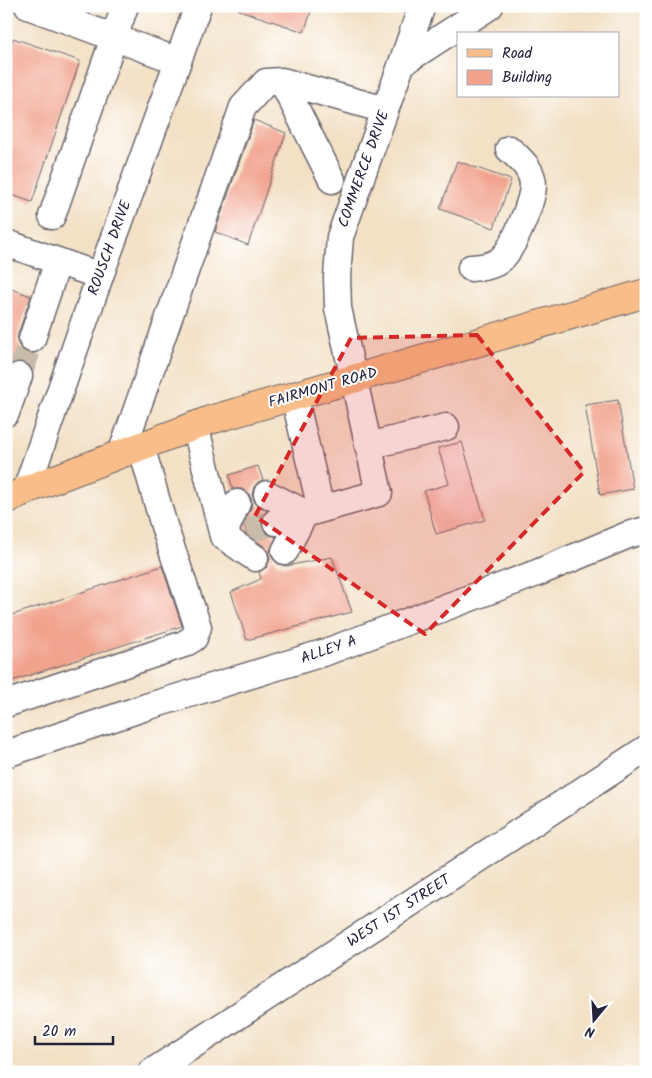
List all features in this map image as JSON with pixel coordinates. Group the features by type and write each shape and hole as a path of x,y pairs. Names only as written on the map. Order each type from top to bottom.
{"main road":[{"name":"FAIRMONT ROAD","path":"16,495 210,420 646,293"}],"street":[{"path":"28,6 178,61"},
{"path":"52,216 124,6"},
{"name":"ROUSCH DRIVE","path":"16,495 100,276 198,6"},
{"name":"COMMERCE DRIVE","path":"313,511 379,493 338,308 337,277 340,237 422,6"},
{"path":"402,64 490,6"},
{"path":"282,81 332,180"},
{"path":"6,704 184,644 194,638 198,627 164,526 131,450 178,293 243,107 266,82 282,81 385,110"},
{"path":"471,268 489,266 501,260 516,237 526,212 533,186 530,174 525,162 509,149"},
{"path":"6,243 100,276"},
{"path":"32,339 58,261"},
{"path":"6,413 19,376"},
{"path":"285,551 313,511 294,396"},
{"path":"195,426 235,534 255,558"},
{"path":"368,446 446,427"},
{"path":"267,494 313,511"},
{"path":"235,534 237,502"},
{"path":"276,522 313,511"},
{"name":"ALLEY A","path":"6,754 146,707 326,652 537,573 628,535 646,530"},
{"name":"WEST 1ST STREET","path":"152,1072 646,750"}],"highlighted area":[{"path":"477,335 584,472 425,634 255,516 351,338"}],"building":[{"path":"239,6 313,6 304,32 239,10"},
{"path":"13,38 80,61 32,202 6,193 6,58"},
{"path":"254,120 286,133 248,245 215,232"},
{"path":"457,161 511,180 494,228 440,209"},
{"path":"6,287 31,296 17,342 21,349 35,354 30,366 24,362 17,361 10,364 6,369"},
{"path":"618,400 633,489 600,495 585,405"},
{"path":"462,442 485,520 436,534 424,491 449,484 438,448"},
{"path":"258,466 263,480 254,487 252,495 255,503 267,511 262,518 262,527 266,533 276,537 270,551 273,559 278,564 286,566 332,557 352,612 247,640 231,592 261,579 259,572 267,567 270,559 268,551 264,546 247,535 244,524 252,502 249,494 242,489 233,489 229,475"},
{"path":"162,566 182,626 6,683 6,617"}],"tunnel":[{"path":"19,376 32,339"},
{"path":"246,531 276,522"}]}
